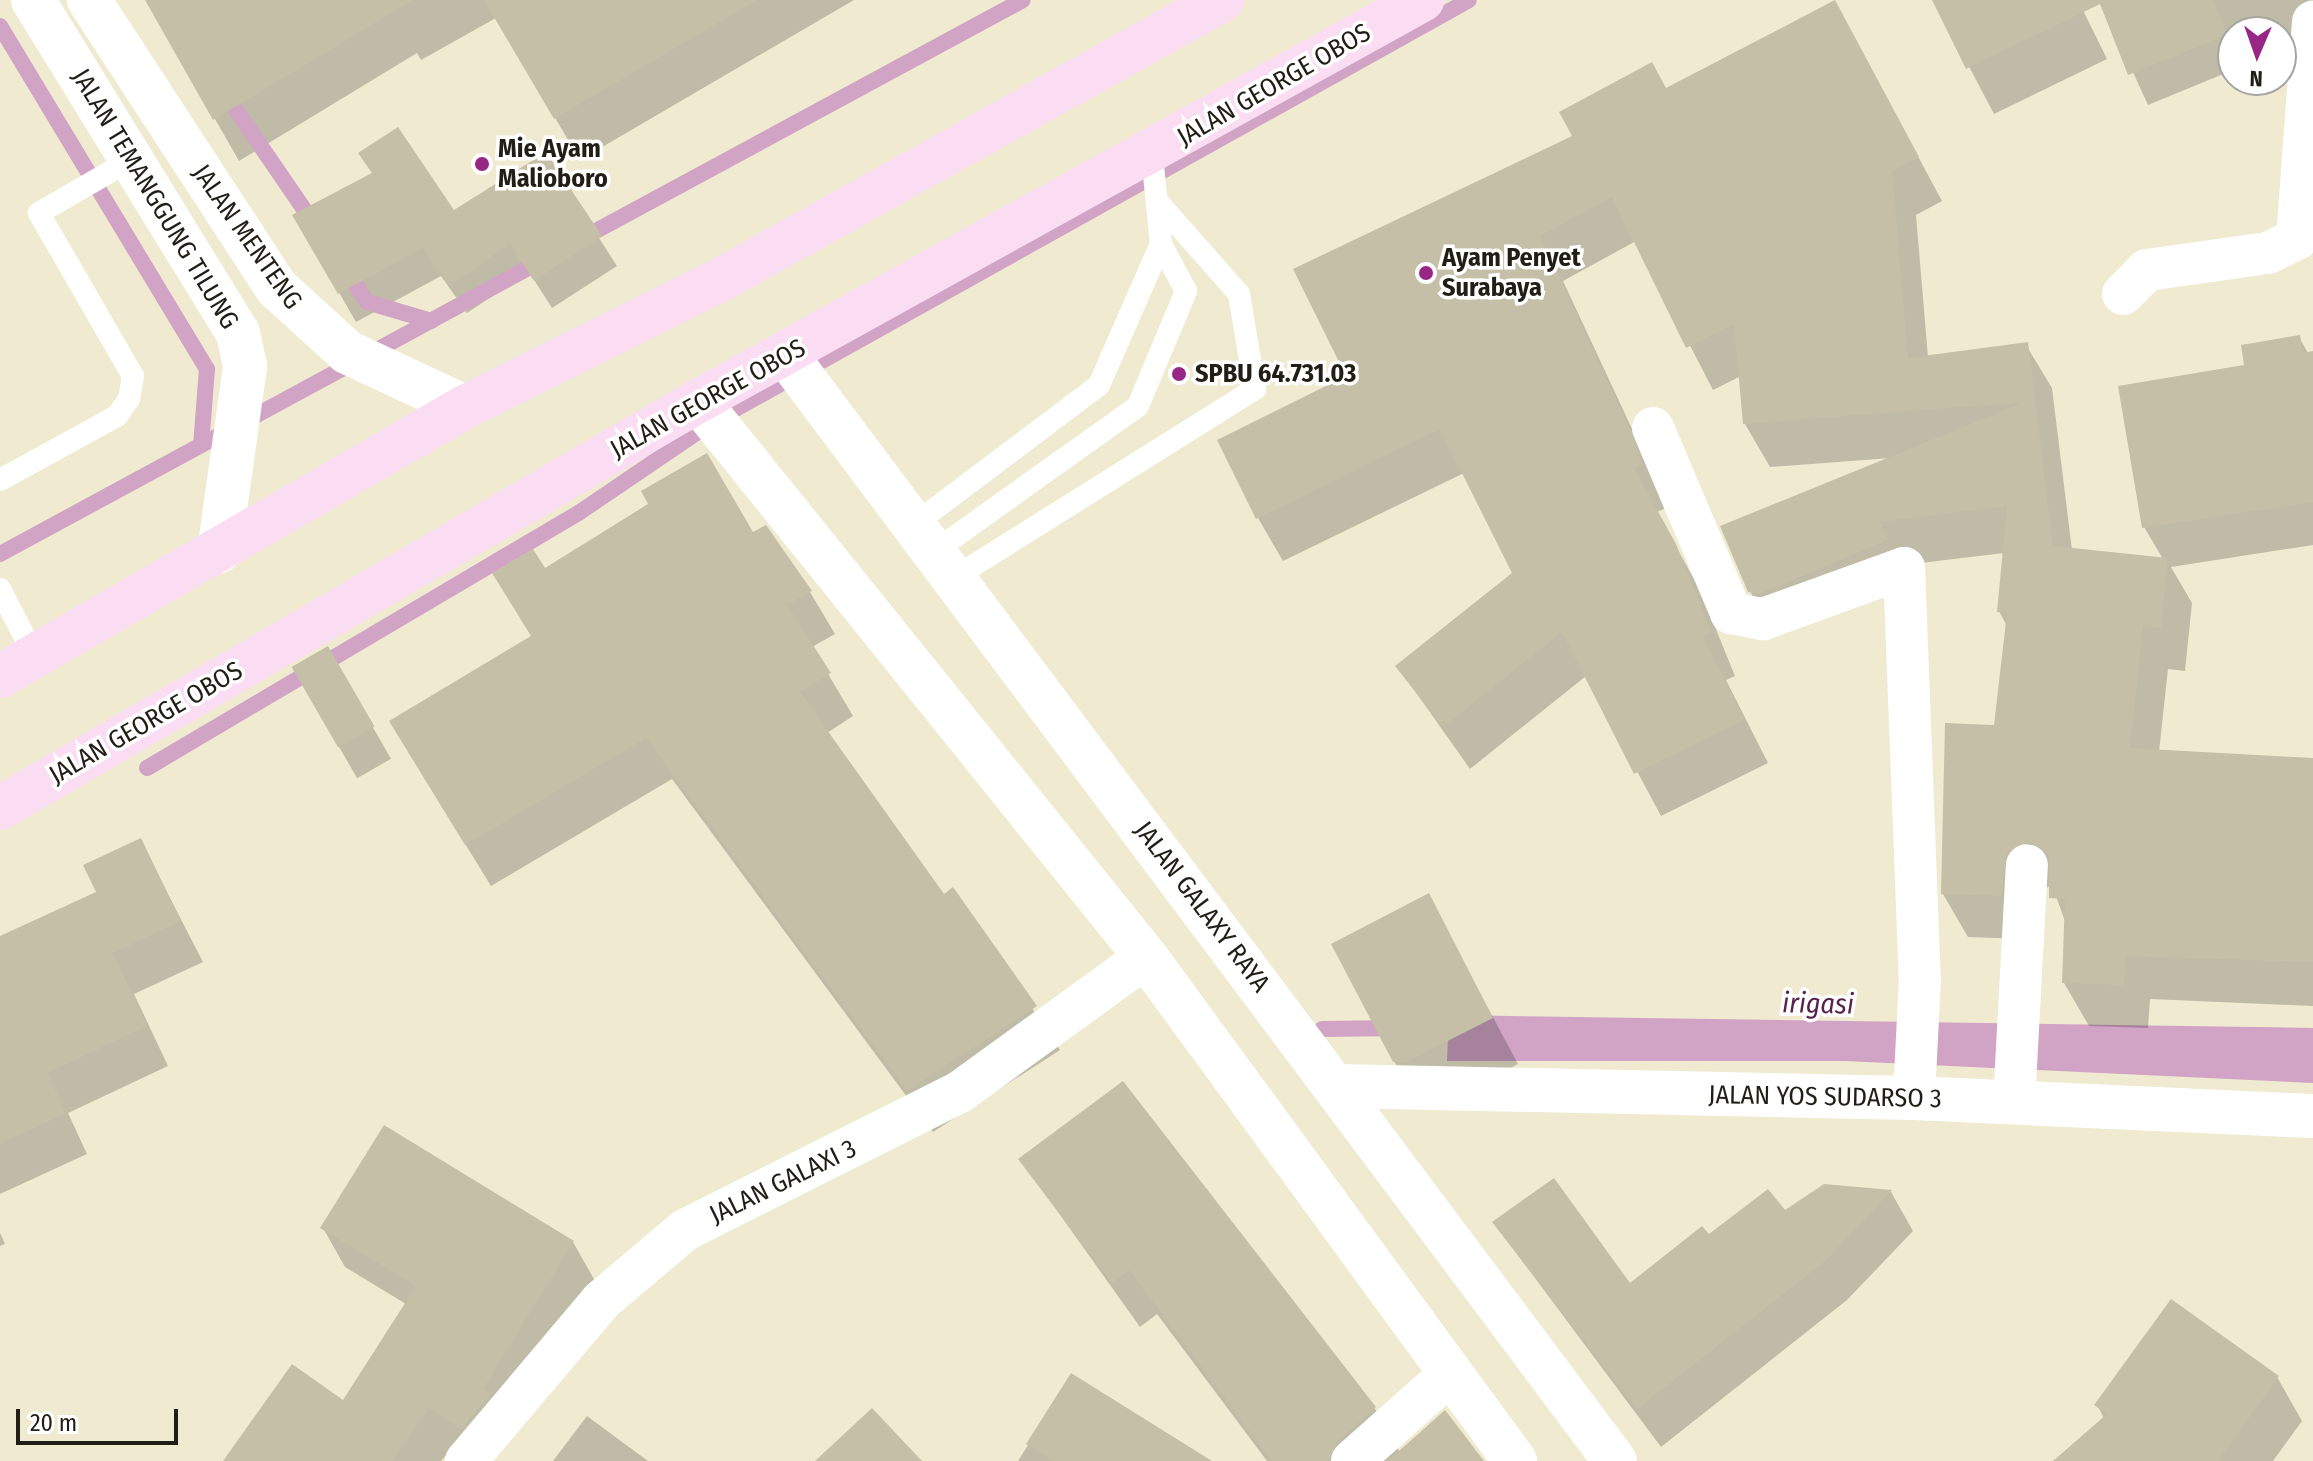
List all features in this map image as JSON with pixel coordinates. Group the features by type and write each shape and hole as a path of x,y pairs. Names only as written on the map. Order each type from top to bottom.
{"main road":[{"path":"18,667 465,407 722,279 1222,0"},
{"name":"JALAN GEORGE OBOS","path":"0,808 698,401 1152,156 1422,0"}],"street":[{"name":"JALAN TEMANGGUNG TILUNG","path":"33,0 240,342 245,367 219,551"},
{"name":"JALAN MENTENG","path":"94,2 277,288 347,352 465,407"},
{"path":"2123,294 2147,270 2268,253 2297,239 2313,22"},
{"name":"JALAN GALAXY RAYA","path":"786,355 1338,1086 1615,1461"},
{"path":"698,401 1146,957 1449,1375 1515,1461"},
{"path":"1653,428 1731,613 1763,619 1904,568 1920,978 1914,1098"},
{"path":"2014,1103 2027,865"},
{"name":"JALAN GALAXI 3","path":"466,1461 601,1301 685,1230 961,1091 1146,957"},
{"name":"JALAN YOS SUDARSO 3","path":"1338,1086 1914,1098 2313,1116"},
{"path":"1352,1461 1449,1375"}],"lane":[{"path":"932,552 1138,406 1186,291 1161,244 1152,156"},
{"path":"0,480 117,416 129,399 133,376 39,213 132,159"},
{"path":"932,552 1255,389 1239,294 1157,201"},
{"path":"932,552 1099,385 1161,244"},
{"path":"0,589 18,667"}],"shaded area":[{"path":"1449,1015 2313,1028 2313,1083 1845,1061 1447,1061"}],"building":[{"path":"145,0 413,0 213,120"},
{"path":"484,0 757,0 554,119"},
{"path":"1835,0 1919,157 1892,171 1908,358 2028,342 2053,546 2168,558 2161,628 2143,626 2130,748 2313,758 2313,962 2126,956 2124,985 2062,983 2065,899 2049,898 2049,855 2029,841 2007,853 2001,896 1941,894 1945,723 1994,725 2007,613 1997,612 2007,506 1880,522 1888,540 1759,594 1748,592 1720,526 2025,402 1743,424 1734,324 1686,348 1612,197 1540,236 1630,430 1642,464 1634,468 1676,544 1711,632 1703,636 1745,719 1634,774 1562,632 1443,727 1395,666 1512,573 1440,429 1256,519 1217,440 1346,376 1293,269 1572,136 1559,112 1652,62 1666,88"},
{"path":"1932,0 2213,0 2219,16 2217,39 2128,75 2100,4 1966,69"},
{"path":"398,127 454,210 546,152 602,236 534,281 510,244 449,286 423,248 338,294 292,215 372,173 358,153"},
{"path":"2300,335 2303,353 2313,351 2313,502 2142,528 2118,386 2244,365 2241,345"},
{"path":"707,453 753,532 766,525 812,591 787,605 831,673 800,692 944,894 953,887 1037,1006 907,1091 646,738 465,845 389,721 531,636 492,573 533,549 545,568 648,504 641,491"},
{"path":"328,646 375,727 338,748 292,667"},
{"path":"141,838 181,921 113,953 147,1026 47,1073 66,1113 0,1144 0,936 96,892 83,865"},
{"path":"1429,893 1493,1018 1406,1062 1393,1062 1331,944"},
{"path":"1123,1081 1376,1407 1336,1443 1329,1461 1272,1461 1129,1270 1112,1283 1018,1159"},
{"path":"384,1125 574,1241 483,1389 491,1394 461,1429 429,1408 392,1461 223,1461 292,1364 343,1400 416,1286 320,1228"},
{"path":"1554,1178 1630,1283 1702,1226 1709,1234 1768,1189 1785,1210 1824,1184 1892,1190 1825,1261 1637,1409 1492,1222"},
{"path":"2171,1299 2279,1376 2218,1461 2053,1461 2107,1414 2094,1405"},
{"path":"1071,1373 1212,1461 1054,1461 1026,1444"},
{"path":"872,1408 922,1461 815,1461"},
{"path":"1445,1410 1484,1461 1388,1461"}],"waterway":[{"path":"581,239 1023,0"},
{"path":"147,768 580,512 714,421 1469,0"},
{"path":"0,26 207,369 201,445"},
{"path":"223,91 316,227"},
{"path":"0,554 543,260"},
{"path":"345,269 367,302 431,321"},
{"name":"irigasi","path":"1322,1029 1396,1028"}],"place":[{"name":"Mie Ayam Malioboro","path":"482,164"},
{"name":"Ayam Penyet Surabaya","path":"1426,273"},
{"name":"SPBU 64.731.03","path":"1179,374"}]}
